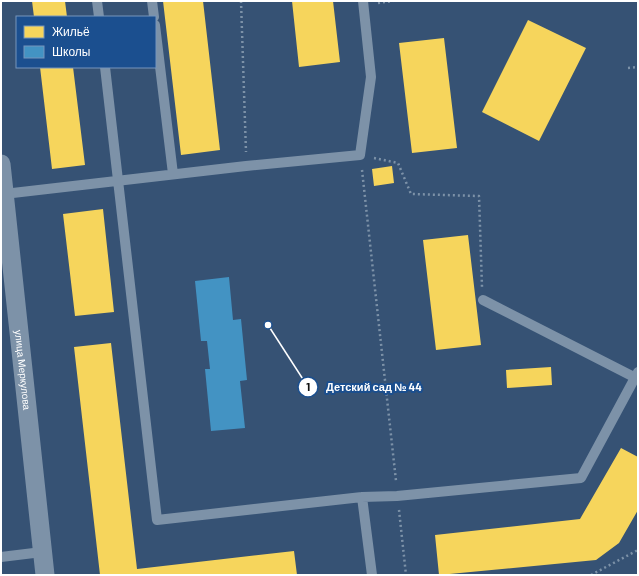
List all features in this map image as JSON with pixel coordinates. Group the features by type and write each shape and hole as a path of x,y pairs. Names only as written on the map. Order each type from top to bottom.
{"street":[{"name":"улица Меркулова","path":"1,164 4,194 6,257 45,575"}],"lane":[{"path":"97,1 99,16"},
{"path":"152,1 154,16"},
{"path":"4,194 246,166 360,155 371,76 363,1"},
{"path":"156,33 173,174"},
{"path":"104,68 157,520 362,497 397,496 581,478 637,376 483,300"},
{"path":"362,497 372,575"},
{"path":"1,557 42,552"}],"path":[{"path":"241,1 246,166"},
{"path":"628,68 638,67"},
{"path":"406,575 360,155 398,163 412,194 479,196 483,300"},
{"path":"591,575 638,550"}],"building: Жильё":[{"path":"32,1 65,1 67,16 34,16"},
{"path":"163,1 203,1 220,150 181,155"},
{"path":"292,1 333,1 340,62 299,67"},
{"path":"528,20 586,48 539,141 482,112"},
{"path":"444,38 457,148 412,153 399,43"},
{"path":"40,68 73,68 85,165 52,169"},
{"path":"392,166 394,183 374,186 372,169"},
{"path":"103,209 114,312 75,316 63,214"},
{"path":"468,235 481,345 436,350 423,240"},
{"path":"111,343 137,569 294,551 297,575 100,575 74,347"},
{"path":"551,367 552,385 507,388 506,370"},
{"path":"621,448 638,457 638,510 619,543 596,560 439,575 435,535 580,519"}],"building: Школы":[{"path":"229,277 233,320 241,319 247,380 240,381 245,428 211,431 205,369 210,369 207,341 201,341 195,281"}],"place":[{"name":"Детский сад № 44","path":"268,325"}]}
